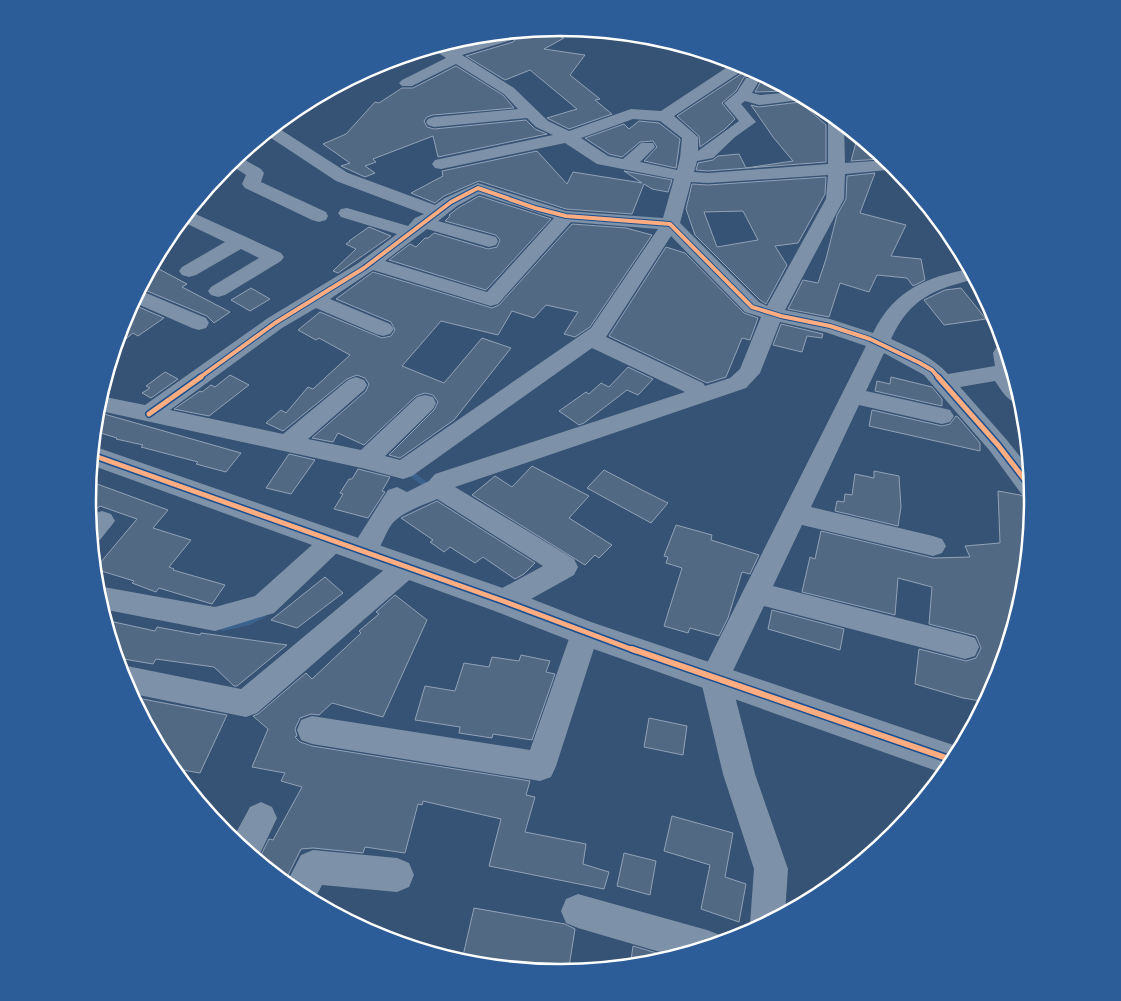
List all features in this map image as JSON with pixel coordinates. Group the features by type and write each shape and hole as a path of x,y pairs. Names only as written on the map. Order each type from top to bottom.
{"street":[{"path":"407,83 448,53 488,42"},
{"path":"448,53 509,91 542,124 568,137 603,160 626,165 686,167 708,178 882,166"},
{"path":"664,116 733,70"},
{"path":"686,167 707,154 729,134 748,122 732,103 743,96 751,81"},
{"path":"743,96 759,100 791,97"},
{"path":"434,122 531,113"},
{"path":"403,470 591,339 670,224 686,167 690,137 664,116 631,114 568,137 450,163 478,188 535,208 566,216 670,224 752,307 768,313 830,326 877,342 920,362 932,370 998,445 1024,479"},
{"path":"388,512 438,488 444,481 738,383 749,373 768,313 832,204 837,190 836,169 840,130"},
{"path":"276,134 342,177 423,222"},
{"path":"626,165 647,147"},
{"path":"240,164 254,173 252,184 319,216"},
{"path":"152,410 275,323 315,300 370,263 451,202 478,188"},
{"path":"347,213 423,222 489,241"},
{"path":"370,263 491,300 566,216"},
{"path":"190,221 274,257 218,291"},
{"path":"189,271 240,241"},
{"path":"768,916 771,869 738,774 716,677 877,342 888,323 903,304 920,290 947,279 967,275"},
{"path":"142,299 199,323"},
{"path":"315,300 383,329"},
{"path":"591,339 695,388"},
{"path":"942,382 1002,363 1007,372"},
{"path":"291,439 356,385"},
{"path":"852,396 942,416"},
{"path":"370,456 425,403"},
{"path":"106,404 152,410 370,456 403,470"},
{"path":"98,457 332,542 503,601 585,633 947,758"},
{"path":"362,552 388,512 405,481 403,470"},
{"path":"438,488 565,567 503,601"},
{"path":"795,514 933,546"},
{"path":"107,599 215,619 264,605 332,542"},
{"path":"133,680 246,703 406,567"},
{"path":"756,593 965,647"},
{"path":"312,730 540,766 585,633"},
{"path":"247,844 261,818"},
{"path":"304,887 313,867 397,875"},
{"path":"578,911 695,945"}],"building":[{"path":"558,36 564,38 544,49 585,55 570,75 600,99 595,100 612,114 569,129 547,118 577,109 530,70 505,80 466,56 513,42 516,38 530,37"},
{"path":"456,66 503,95 514,108 433,115 427,117 424,121 427,127 434,129 526,120 535,129 547,134 438,157 433,136 373,159 376,162 365,166 375,173 365,177 341,166 350,163 323,144 346,134 375,102 379,103 402,88 413,88"},
{"path":"742,74 749,77 744,77 736,91 722,103 735,119 725,129 700,147 699,136 677,116"},
{"path":"761,82 780,91 755,92"},
{"path":"799,102 802,104 826,125 826,162 708,171 696,170 698,163 713,160 718,156 739,154 746,168 793,161 773,137 751,105 759,107"},
{"path":"639,121 659,123 680,139 676,168 644,161 657,147 653,141 640,142 622,157 609,154 585,138 624,124 629,129"},
{"path":"856,142 876,159 851,161"},
{"path":"537,151 567,184 573,172 642,183 624,171 672,180 668,192 652,189 644,184 632,214 566,209 479,181 444,196 435,203 411,193 443,176 442,171"},
{"path":"875,173 860,213 906,225 891,256 921,259 925,280 913,286 907,278 877,275 869,292 840,283 829,317 788,309 803,280 818,283 837,215 846,199 847,176"},
{"path":"826,177 825,194 798,243 775,246 787,265 766,304 695,235 686,209 692,184 708,185","holes":["743,211 758,240 717,247 704,212"]},
{"path":"479,196 551,219 486,290 389,260 410,244 416,247 425,238 434,233 488,249 497,247 500,240 496,235 445,221 458,208"},
{"path":"572,224 626,228 652,235 590,327 575,337 564,334 578,312 546,305 534,318 512,311 498,335 441,321 402,366 444,383 482,338 511,348 454,420 400,458 389,455 434,410 438,402 433,395 425,393 416,396 364,445 338,433 333,442 312,438 366,391 369,384 365,378 357,375 347,379 283,431 266,423 281,410 286,413 308,387 313,389 350,355 319,338 316,340 298,330 320,312 382,338 391,336 395,330 391,322 336,299 373,272 492,308 499,305"},
{"path":"369,227 391,236 338,273 333,271 356,249 346,244"},
{"path":"666,247 685,253 744,313 758,318 750,340 742,338 726,377 707,383 609,336"},
{"path":"158,268 187,284 182,287 230,312 214,323 207,316 146,291"},
{"path":"251,288 270,299 250,311 231,300"},
{"path":"961,288 986,319 944,325 924,300 945,290"},
{"path":"139,307 164,318 138,336 133,333 126,339"},
{"path":"781,324 823,334 822,338 807,336 802,352 773,345"},
{"path":"628,367 653,379 638,395 627,390 579,425 559,411 586,392 589,394 601,383 609,387"},
{"path":"165,372 178,379 151,398 142,393 150,388 146,386"},
{"path":"230,375 249,385 209,416 174,409 211,385 215,387"},
{"path":"891,377 932,387 942,399 942,406 875,391 877,381 890,384"},
{"path":"872,410 942,426 950,424 956,416 980,443 980,451 869,426"},
{"path":"104,414 241,453 226,472 101,433"},
{"path":"289,454 315,460 291,494 266,488"},
{"path":"532,466 589,496 569,518 612,545 599,558 595,555 585,565 472,495 495,476 512,487"},
{"path":"358,469 390,477 382,491 385,492 368,518 334,509 343,494 340,493"},
{"path":"604,470 668,503 651,523 587,488"},
{"path":"874,471 899,476 901,507 898,526 835,511 837,501 844,502 845,494 852,495 855,474 874,478"},
{"path":"97,484 168,510 153,528 191,540 169,567 173,570 225,585 212,604 159,588 156,592 132,583 134,581 102,571 100,563 137,519 100,506 96,509"},
{"path":"998,491 1025,497 1024,531 1016,591 1000,650 979,701 915,684 919,649 966,661 976,658 981,648 976,636 929,624 932,587 898,578 895,615 802,592 810,557 815,559 821,531 933,558 970,557 965,546 1000,543"},
{"path":"437,501 535,563 524,574 515,579 483,557 475,563 450,547 444,552 430,542 433,540 401,518"},
{"path":"676,525 712,535 711,540 759,555 750,574 742,572 728,618 719,636 690,628 688,633 664,626 682,568 666,563 668,557 664,556"},
{"path":"325,577 343,593 297,628 271,620"},
{"path":"395,595 427,620 383,717 332,703 319,715 311,714 300,718 295,729 297,736 295,737 300,742 312,746 530,781 526,795 535,797 525,832 586,844 583,864 609,872 604,889 489,866 501,819 423,801 422,805 418,804 405,853 365,847 363,853 313,848 301,849 288,876 261,855 269,839 273,840 302,787 281,781 285,773 252,767 268,729 253,716 258,714 306,673 312,679 361,633 359,631 379,614 376,612"},
{"path":"772,610 844,629 840,650 768,629"},
{"path":"112,622 155,631 157,627 200,635 201,633 287,645 237,686 234,686 214,667 156,659 153,664 125,659"},
{"path":"521,655 550,661 546,672 555,674 532,740 493,734 492,738 459,733 460,727 415,720 425,686 455,691 464,663 489,667 492,657 519,661"},
{"path":"141,699 227,715 200,773 183,770 158,733"},
{"path":"649,718 687,726 683,755 644,747"},
{"path":"672,816 733,833 725,877 746,884 739,922 701,909 710,865 664,851"},
{"path":"624,853 656,861 650,895 617,886"},
{"path":"474,908 565,924 575,929 569,965 530,964 463,954"},
{"path":"633,946 660,954 651,956 631,959"}],"waterway":[{"path":"411,473 427,486"},
{"path":"223,628 250,622 263,615"}],"cycle path":[{"path":"149,414 275,323 364,268 451,202 478,188 535,208 566,216 670,224 752,307 771,314 830,326 856,334 896,350 932,370 998,445 1024,479"},
{"path":"98,457 503,601 585,633 947,758"}]}
